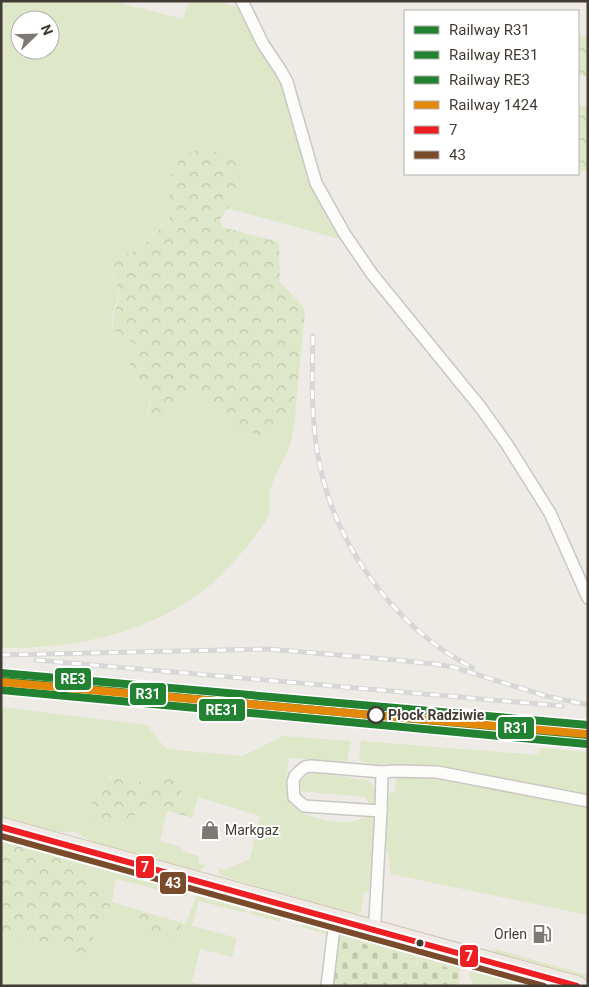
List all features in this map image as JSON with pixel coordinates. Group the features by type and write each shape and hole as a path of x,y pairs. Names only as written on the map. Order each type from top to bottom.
{"main road":[{"path":"1,827 578,986"}],"street":[{"path":"242,1 263,44 284,77 311,168 322,196 372,274 481,408 506,443 550,513 588,598"},
{"path":"381,811 310,807 299,802 294,797 293,791 296,776 305,767 311,766 382,772 437,772 588,801"},
{"path":"373,929 376,916 382,772"},
{"path":"327,986 337,919"}],"green space":[{"path":"1,1 112,1 183,19 189,1 215,1 238,7 279,77 344,240 227,208 236,198 233,159 220,155 177,165 170,178 169,189 173,208 170,217 138,250 117,255 111,275 119,294 112,324 119,334 140,347 139,356 130,363 137,380 149,391 150,400 147,416 159,426 165,419 176,396 185,395 201,401 242,429 273,433 277,423 288,411 297,393 292,439 272,485 269,514 253,539 219,577 193,598 164,615 134,628 102,638 69,644 1,648"},
{"path":"579,35 588,38 588,77 579,75"},
{"path":"579,104 588,107 588,169 579,173"},
{"path":"205,148 233,159 240,172 240,184 236,198 220,219 222,227 279,242 280,282 301,304 305,311 297,393 288,411 277,423 273,433 263,437 230,423 201,400 193,396 184,395 176,396 165,419 159,426 150,425 149,393 144,385 134,376 130,368 130,363 139,356 140,347 119,335 114,328 113,318 119,292 116,282 107,267 116,256 133,252 141,247 168,220 172,210 169,187 175,168 185,155"},
{"path":"1,707 147,725 166,749 243,756 283,736 351,741 347,762 289,758 287,791 289,801 293,807 316,818 352,822 368,816 373,818 376,828 369,890 364,894 361,912 356,914 221,876 218,868 224,870 250,859 260,816 198,797 194,812 179,787 170,779 162,776 156,782 156,787 152,789 145,787 141,780 133,775 123,773 113,775 106,782 100,795 93,801 105,824 129,819 147,802 156,801 165,806 167,811 160,841 181,847 181,851 199,856 198,863 205,865 198,872 98,845 75,832 53,832 1,816"},
{"path":"361,741 539,755 540,748 588,752 588,799 359,761"},
{"path":"129,773 136,775 145,787 152,789 156,787 157,776 165,776 171,779 180,788 194,812 193,818 167,811 165,806 151,801 147,802 125,822 94,824 91,820 93,801 102,793 105,782 116,774"},
{"path":"316,773 367,780 375,790 375,803 370,804 365,797 299,791 301,781 308,775"},
{"path":"396,774 432,775 588,804 588,915 390,874 389,856 385,846 388,794 395,791"},
{"path":"1,837 72,856 85,864 91,884 103,888 102,902 110,904 109,919 97,929 86,954 1,932"},
{"path":"72,856 191,889 186,897 116,879 112,902 145,912 138,923 140,927 152,934 178,932 183,923 186,923 198,891 247,905 245,913 199,901 192,926 237,938 232,957 200,949 192,982 206,986 1,986 1,932 86,953 97,929 104,923 102,902 91,884 85,864"},
{"path":"252,906 282,914 280,922 250,914"},
{"path":"145,912 183,923 178,932 173,936 164,937 152,934 139,926 139,919"},
{"path":"302,920 331,928 329,935 302,927"},
{"path":"343,931 457,964 460,970 459,986 457,986 459,971 336,936"},
{"path":"336,936 459,971 457,986 331,986"},
{"path":"491,948 588,975 588,979 499,954"},
{"path":"471,970 520,985 528,982 543,986 479,984 473,986 469,976"}],"railway":[{"path":"313,336 312,393 315,436 324,484 336,517 351,548 370,577 392,605 416,629 444,650 473,668"},
{"path":"1,655 268,649 453,667 546,696 588,705"},
{"path":"36,660 562,706"}],"rail line":[{"name":"RE3","path":"1,673 588,725"},
{"name":"R31","path":"1,681 588,735"},
{"name":"1424","path":"1,682 587,734"},
{"name":"RE31","path":"1,690 587,744"}],"transit line":[{"name":"7","path":"1,827 577,986"},
{"name":"43","path":"1,836 544,986"}],"place":[{"name":"Płock Radziwie","path":"376,715"},
{"name":"Markgaz","path":"210,830"},
{"name":"Orlen","path":"542,934"}]}
